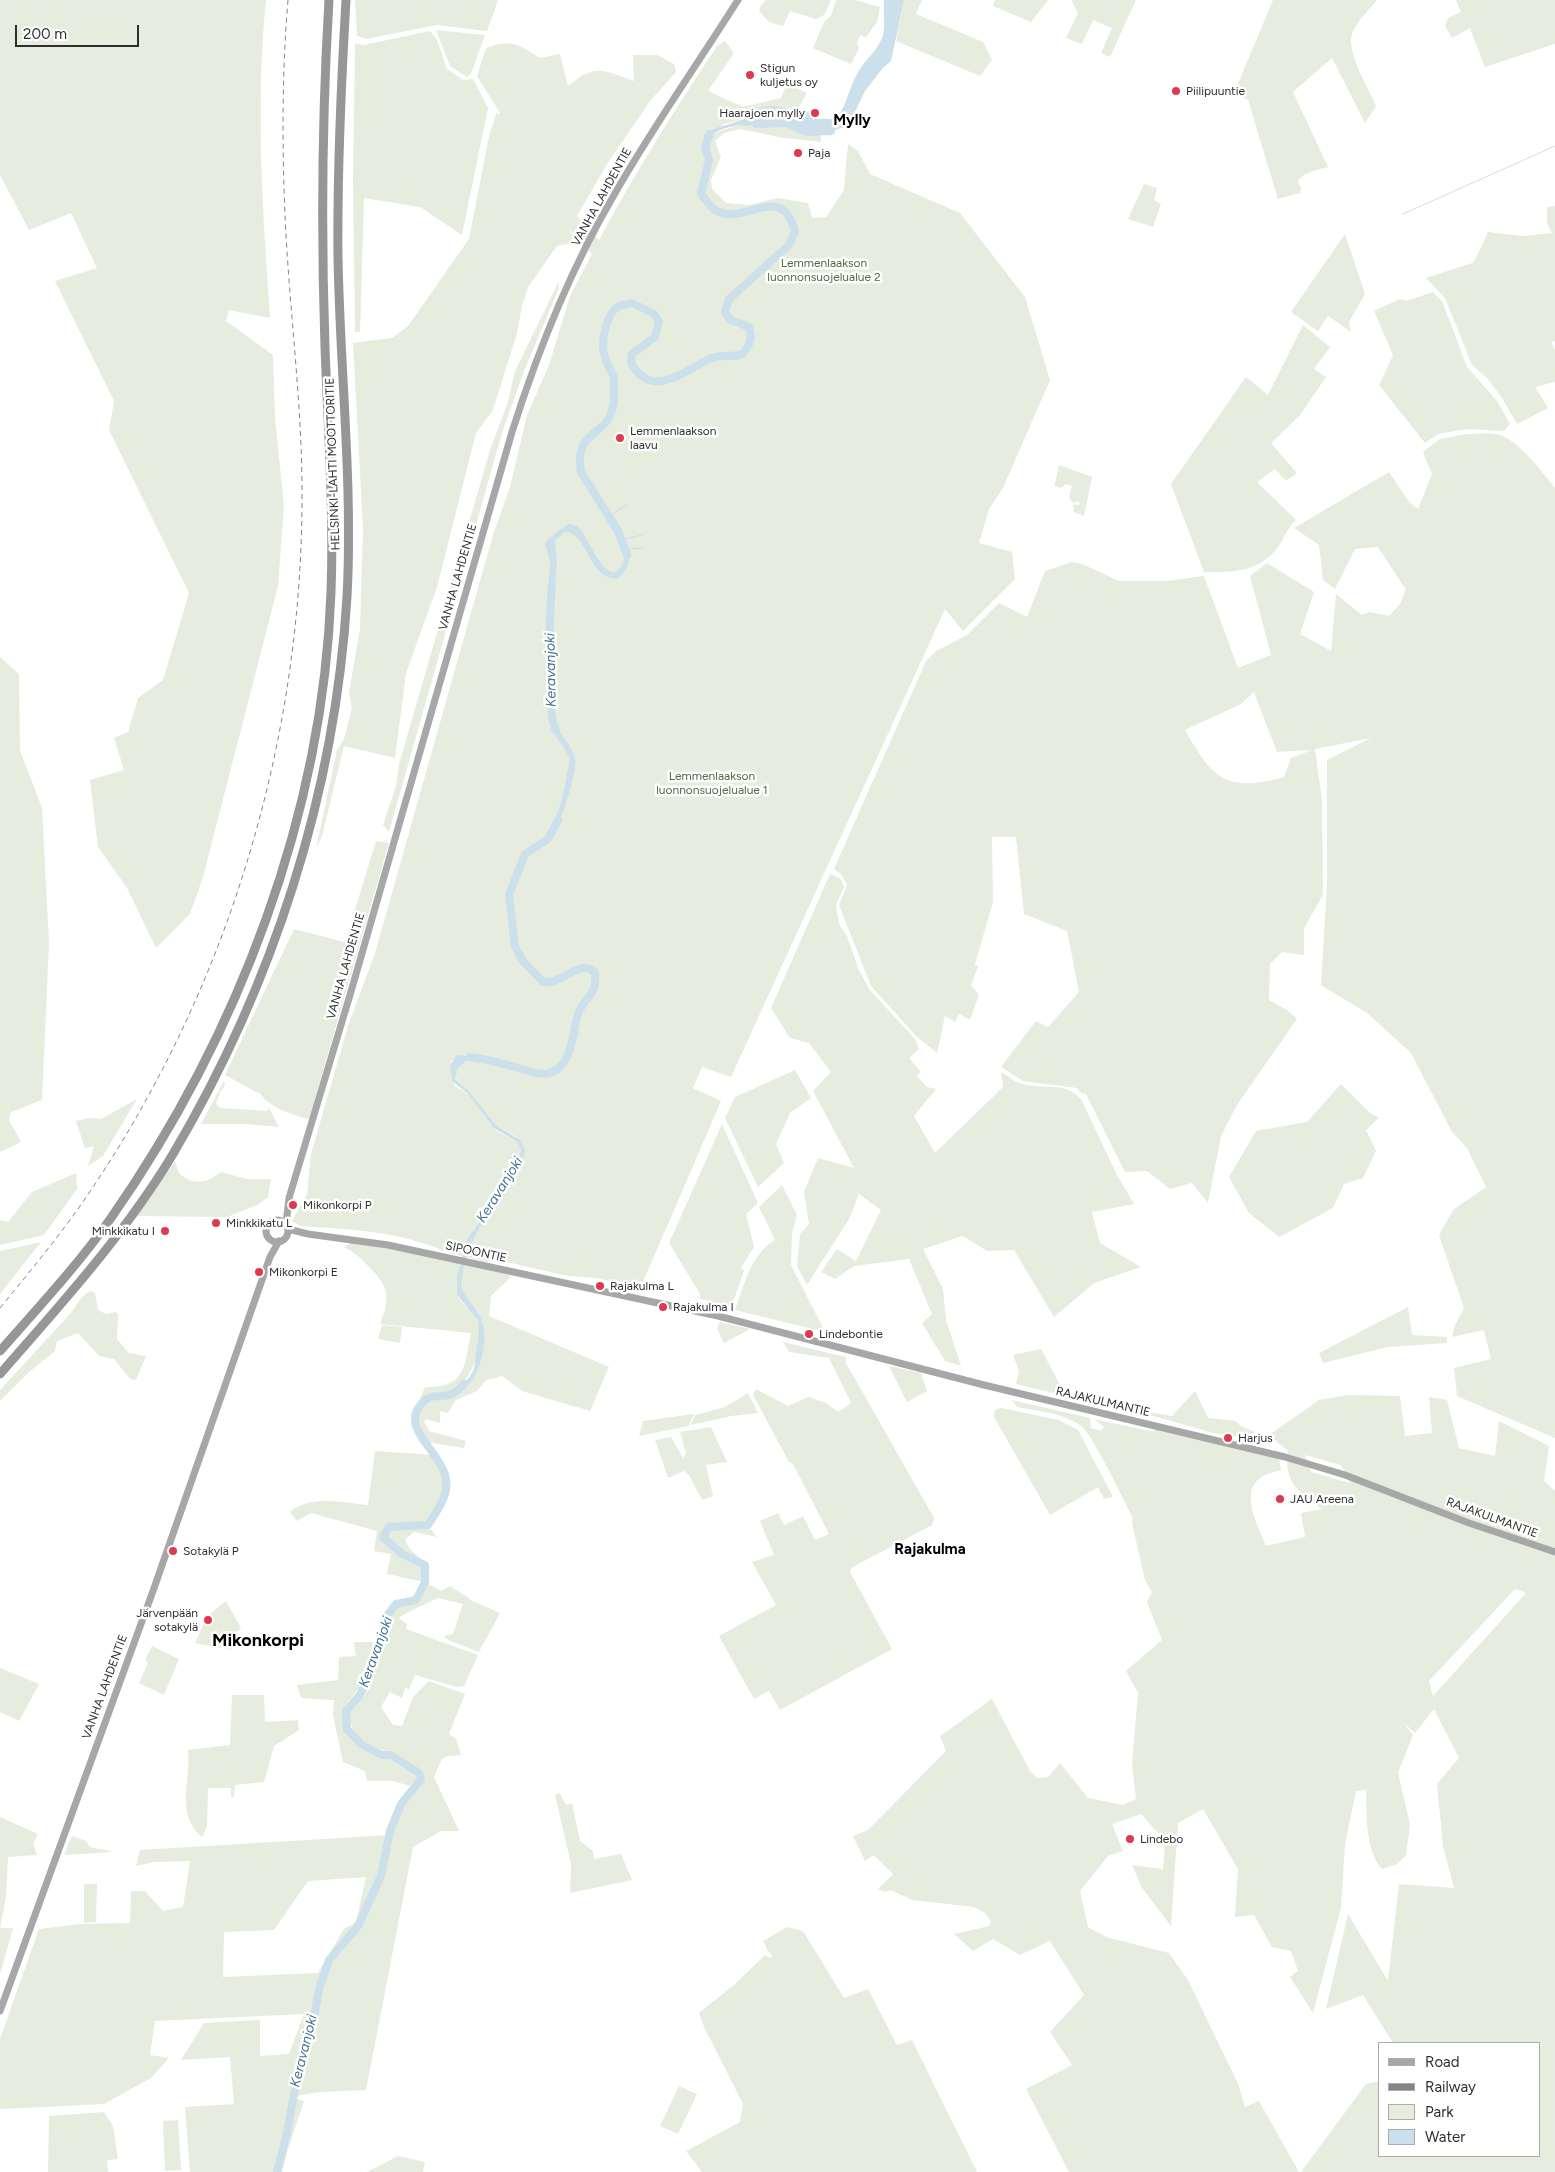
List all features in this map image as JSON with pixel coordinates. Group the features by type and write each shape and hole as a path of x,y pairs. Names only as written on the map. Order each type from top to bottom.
{"highway":[{"name":"HELSINKI-LAHTI MOOTTORITIE","path":"0,1351 64,1278 109,1220 160,1141 195,1081 237,992 266,920 311,753 326,651 333,541 322,257 324,108 329,0"},
{"name":"HELSINKI-LAHTI MOOTTORITIE","path":"0,1374 113,1240 176,1148 209,1088 252,997 281,925 315,812 328,746 342,654 349,540 338,256 339,158 346,0"}],"main road":[{"name":"VANHA LAHDENTIE","path":"277,1220 289,1198 530,373 564,291 613,196 738,0"},
{"name":"VANHA LAHDENTIE","path":"287,1227 289,1198"},
{"path":"277,1220 287,1227 282,1240 270,1238 267,1228 271,1222 277,1220"},
{"name":"SIPOONTIE","path":"287,1227 308,1234 388,1245 639,1298"},
{"name":"SIPOONTIE","path":"282,1240 308,1234"},
{"name":"VANHA LAHDENTIE","path":"270,1238 270,1257"},
{"name":"VANHA LAHDENTIE","path":"0,2011 153,1591 270,1257 282,1240"},
{"name":"RAJAKULMANTIE","path":"639,1298 740,1321 984,1385 1285,1457 1354,1478 1468,1523 1555,1552"}],"green space":[{"path":"0,0 266,0 261,80 261,159 270,318 229,310 226,321 273,355 275,418 284,506 278,586 203,877 190,914 156,948 127,888 98,847 90,780 124,770 114,738 128,732 138,698 163,680 189,593 109,430 114,401 55,281 97,268 71,213 29,230 0,175"},
{"path":"355,0 498,0 487,31 437,25 366,39 357,36"},
{"path":"766,0 831,0 824,15 816,19 790,11 783,26 769,22 759,11 761,5"},
{"path":"836,0 855,0 880,7 877,22 866,37 860,35 857,43 859,48 851,64 813,48 824,22 831,16"},
{"path":"904,0 922,0 916,14 983,42 992,60 980,76 896,41"},
{"path":"995,0 1048,0 1031,22 993,6"},
{"path":"1071,0 1136,0 1110,57 1101,53 1112,28 1093,20 1082,44 1066,38 1078,13"},
{"path":"1273,0 1377,0 1356,25 1351,42 1355,60 1376,106 1365,123 1332,58 1293,92 1328,167 1303,176 1298,182 1301,189 1300,193 1278,199 1248,100 1234,93"},
{"path":"1456,0 1555,0 1555,44 1485,67 1470,28 1452,38 1445,26 1448,18 1461,12"},
{"path":"436,30 485,35 471,74 467,77 450,66"},
{"path":"430,31 437,40 447,69 463,80 473,79 488,108 462,235 420,207 364,198 360,332 355,332 353,180 355,44 364,45"},
{"path":"725,41 734,53 708,91 743,107 781,98 787,84 807,93 796,113 774,110 756,111 737,121 723,124 710,137 736,126 769,122 787,123 812,132 821,131 821,142 784,138 740,129 724,133 715,141 721,157 711,180 712,189 726,203 749,205 778,198 808,203 812,218 826,217 844,190 848,144 858,151 870,174 960,213 1025,297 1050,380 1003,488 989,509 979,543 1012,552 1015,579 963,631 945,609 731,1077 702,1067 693,1088 721,1101 643,1282 628,1286 597,1278 568,1276 498,1260 486,1262 467,1257 476,1232 513,1170 525,1155 515,1136 496,1125 469,1091 455,1078 456,1069 467,1060 479,1059 478,1056 464,1055 451,1061 451,1076 455,1086 469,1095 497,1131 517,1142 521,1149 518,1161 502,1181 491,1206 471,1232 462,1256 393,1235 300,1226 292,1221 307,1194 311,1154 348,1026 375,953 493,535 510,487 527,415 549,365 570,296 592,254 568,228 574,237 571,243 557,246 528,287 517,333 493,410 476,433 437,587 406,673 395,758 344,746 322,836 316,849 337,750 344,739 352,708 349,693 360,629 363,528 353,343 392,338 408,326 469,239 489,136 497,112 498,115 500,113 477,76 486,48 502,44 514,44 540,58 560,54 568,86 593,71 606,72 634,81 633,55 657,55 674,64 676,72 650,101 607,164 577,216 599,240 671,117 717,46"},
{"path":"1144,184 1157,188 1154,200 1161,204 1153,227 1128,219"},
{"path":"1555,206 1555,341 1551,342 1555,350 1555,382 1535,387 1548,408 1517,424 1488,379 1472,365 1445,298 1426,278 1472,263 1488,232 1522,236 1552,233 1547,223 1547,207"},
{"path":"1345,234 1365,294 1349,322 1351,332 1328,316 1318,331 1291,312"},
{"path":"559,281 559,288 524,371 502,433 389,832 383,825 396,786 399,764 490,450 508,402 515,371"},
{"path":"1433,292 1442,301 1467,367 1497,401 1510,424 1504,431 1467,429 1438,434 1425,443 1379,385 1393,355 1374,311 1400,299 1406,301"},
{"path":"1303,325 1330,347 1314,369 1326,377 1300,415 1271,443 1297,473 1286,481 1275,469 1257,482 1296,520 1289,527 1277,548 1267,559 1259,564 1242,570 1204,572 1171,484 1246,377 1268,395"},
{"path":"1467,434 1495,434 1503,436 1520,448 1536,464 1555,488 1555,1438 1457,1396 1454,1368 1491,1359 1484,1330 1452,1337 1455,1325 1464,1308 1439,1235 1453,1210 1486,1187 1467,1148 1452,1132 1411,1053 1367,1013 1321,985 1327,884 1327,760 1371,738 1315,749 1322,800 1323,895 1304,928 1304,955 1282,952 1270,964 1269,1000 1287,1010 1297,1019 1237,1105 1221,1136 1208,1203 1192,1183 1170,1189 1147,1171 1125,1172 1086,1094 1081,1093 1077,1088 1023,1081 1001,1067 1036,1021 1048,1027 1079,992 1067,931 1024,914 1016,837 992,837 993,902 975,964 978,967 971,985 979,995 970,1020 959,1014 955,1022 945,1016 937,1053 917,1037 871,986 839,905 847,885 842,875 834,869 926,661 936,651 967,635 999,603 1027,617 1045,571 1072,562 1082,564 1119,581 1168,581 1204,576 1238,668 1271,655 1250,576 1267,563 1314,592 1300,634 1331,651 1336,594 1362,615 1369,612 1389,616 1400,604 1406,590 1378,547 1355,549 1335,589 1323,580 1319,545 1294,528 1389,472 1409,502 1418,509 1432,474 1423,452 1440,439","holes":["1254,692 1277,752 1312,750 1291,758 1284,777 1264,782 1234,782 1223,778 1213,771 1185,730 1241,704"]},
{"path":"1059,465 1092,477 1084,516 1074,512 1073,504 1079,505 1080,503 1078,501 1073,503 1069,497 1072,486 1066,484 1061,488 1055,486 1054,488"},
{"path":"0,657 19,674 20,750 42,808 49,943 42,1100 11,1112 9,1120 21,1142 0,1152"},
{"path":"376,841 389,843 309,1119 288,1113 274,1106 259,1092 225,1075 294,929 345,942"},
{"path":"830,874 840,878 844,887 836,905 839,924 847,936 858,968 869,989 915,1039 919,1049 909,1058 921,1072 917,1076 927,1087 936,1089 914,1116 935,1153 1003,1087 1001,1072 1022,1084 1061,1088 1075,1093 1081,1099 1117,1175 1134,1204 1092,1212 1100,1243 1141,1267 1094,1283 1054,1317 1014,1250 987,1251 963,1236 923,1249 943,1289 946,1320 961,1366 945,1361 922,1323 932,1314 909,1259 854,1266 835,1279 821,1272 837,1249 856,1261 881,1210 859,1194 849,1219 807,1285 797,1266 800,1234 809,1224 804,1192 818,1158 854,1168 813,1091 831,1072 809,1043 790,1038 771,1008"},
{"path":"795,1070 811,1098 790,1113 776,1144 784,1163 758,1187 725,1118 735,1097"},
{"path":"224,1081 225,1086 220,1092 216,1104 220,1108 267,1111 269,1108 279,1127 246,1124 201,1124"},
{"path":"1341,1084 1370,1113 1379,1118 1366,1130 1376,1151 1363,1178 1344,1184 1333,1208 1279,1237 1249,1213 1229,1177 1256,1131 1307,1122"},
{"path":"137,1099 103,1156 88,1166 94,1146 85,1148 76,1121 89,1118 101,1119"},
{"path":"722,1124 758,1203 746,1214 754,1247 741,1268 744,1271 731,1308 699,1298 700,1294 669,1243"},
{"path":"175,1161 179,1173 190,1180 200,1182 210,1179 221,1172 247,1179 271,1179 268,1197 257,1205 227,1217 136,1216"},
{"path":"76,1173 77,1189 44,1235 0,1245 0,1220 8,1222 32,1192"},
{"path":"782,1185 797,1215 792,1233 791,1265 825,1332 735,1310 754,1262 760,1253 775,1240 759,1207"},
{"path":"354,1241 460,1263 457,1275 457,1295 477,1318 480,1327 480,1337 476,1360 471,1371 465,1381 451,1394 431,1397 416,1408 425,1387 448,1384 461,1373 467,1356 471,1333 380,1324 386,1307 386,1293 376,1274 363,1261 344,1247"},
{"path":"41,1242 0,1294 0,1251"},
{"path":"465,1264 510,1275 510,1278 491,1296 489,1316 609,1367 590,1411 522,1391 502,1376 486,1380 477,1391 456,1400 448,1413 440,1411 440,1423 426,1419 424,1422 429,1431 466,1441 464,1448 425,1442 415,1420 422,1405 434,1396 451,1395 464,1388 475,1375 481,1359 484,1345 483,1324 477,1310 465,1295 460,1284"},
{"path":"90,1291 95,1293 98,1310 106,1314 116,1312 118,1315 117,1339 129,1353 146,1356 136,1380 130,1379 114,1359 99,1356 78,1333 57,1341 55,1351 28,1373 0,1401 0,1390 70,1314 82,1297"},
{"path":"1408,1307 1412,1335 1447,1337 1447,1343 1388,1347 1323,1363 1319,1353"},
{"path":"720,1322 750,1329 724,1343 717,1329"},
{"path":"382,1325 402,1327 400,1343 378,1339"},
{"path":"783,1342 846,1357 846,1363 934,1518 932,1525 851,1568 850,1572 892,1649 780,1710 769,1691 754,1699 719,1636 776,1605 752,1562 774,1555 760,1521 778,1513 784,1525 803,1516 815,1540 829,1534 793,1464 789,1462 753,1395 756,1389 788,1406 808,1397 826,1403 838,1412 851,1403 829,1358 789,1352"},
{"path":"1041,1349 1066,1396 1016,1384 1019,1371 1013,1355"},
{"path":"889,1366 921,1373 927,1391 907,1402"},
{"path":"1195,1391 1208,1418 1236,1421 1241,1426 1255,1432 1247,1438 1213,1433 1129,1409 1172,1416"},
{"path":"748,1393 758,1413 731,1416 691,1425 695,1415 725,1407"},
{"path":"1347,1395 1400,1396 1405,1436 1432,1433 1429,1397 1447,1400 1459,1448 1495,1456 1499,1421 1549,1446 1544,1481 1555,1491 1555,2172 1301,2172 1366,2084 1378,2081 1378,2157 1540,2157 1540,2042 1392,2042 1363,1995 1326,2009 1348,1914 1388,1981 1399,1884 1454,1888 1443,1846 1437,1784 1459,1758 1434,1709 1415,1733 1403,1722 1413,1735 1398,1773 1410,1824 1406,1855 1397,1864 1382,1869 1376,1861 1368,1832 1366,1790 1356,1791 1345,1844 1341,1908 1313,2013 1290,1977 1298,1971 1291,1951 1272,1947 1254,1915 1235,1917 1238,1869 1203,1809 1178,1823 1171,1926 1142,1888 1132,1865 1163,1869 1165,1841 1141,1814 1112,1824 1123,1851 1108,1856 1080,1891 1088,1927 1106,1937 1169,1953 1188,1980 1238,2084 1245,2107 1259,2101 1299,2172 1069,2172 1026,2089 1072,2065 1050,2032 1084,1995 1050,1941 1020,1955 993,1939 973,1951 954,1934 989,1926 991,1922 985,1913 974,1907 912,1900 891,1890 885,1892 878,1889 893,1874 874,1855 865,1861 853,1836 868,1830 946,1751 940,1736 992,1699 1030,1771 1037,1778 1048,1777 1060,1763 1088,1798 1123,1805 1136,1799 1132,1764 1138,1693 1126,1671 1162,1640 1147,1602 1152,1592 1145,1580 1132,1523 1133,1518 1100,1453 1080,1425 1058,1415 1017,1407 1012,1400 1090,1418 1091,1428 1101,1431 1104,1427 1094,1419 1154,1432 1156,1426 1278,1455 1281,1470 1260,1478 1254,1485 1251,1493 1255,1520 1266,1546 1305,1537 1301,1513 1322,1509 1300,1492 1290,1478 1287,1461 1288,1451 1269,1435 1319,1400","holes":["1305,1455 1341,1465 1350,1483 1311,1472","1515,1589 1526,1593 1433,1696 1429,1681"]},
{"path":"1001,1408 1059,1420 1078,1430 1113,1497 1104,1499 1098,1487 1050,1515 994,1417 995,1410"},
{"path":"694,1414 689,1426 639,1436 643,1421"},
{"path":"711,1427 727,1462 706,1465 713,1496 702,1500 689,1475 684,1471 668,1478 655,1440 671,1437 683,1458 686,1453 680,1432"},
{"path":"375,1451 434,1455 440,1465 443,1474 443,1490 441,1498 427,1524 388,1526 382,1537 401,1555 423,1566 424,1582 387,1574 391,1554 374,1551 377,1531 311,1513 297,1521 290,1512 298,1506 318,1501 368,1505"},
{"path":"428,1526 437,1537 414,1532 405,1539 409,1548 425,1564 403,1553 384,1536 389,1528"},
{"path":"427,1583 441,1591 450,1586 473,1601 500,1613 479,1652 448,1640 444,1636 453,1634 463,1604 438,1598 399,1618 407,1624 406,1629 478,1655 464,1686 457,1687 415,1675 409,1689 405,1688 402,1698 390,1692 381,1707 393,1725 402,1726 413,1697 429,1681 465,1694 449,1734 456,1739 461,1755 448,1756 442,1759 434,1777 459,1831 441,1831 413,1847 366,2090 319,2092 291,2097 304,2101 282,2172 190,2172 185,2107 234,2104 230,2057 181,2060 204,2023 260,2020 260,2056 289,2054 304,2014 155,2021 150,2055 169,2058 151,2078 104,2104 0,2109 0,2039 39,1929 81,1924 130,1923 131,1891 145,1891 163,1911 183,1907 190,1861 154,1862 136,1866 140,1850 391,1835 404,1807 423,1780 420,1770 393,1753 367,1744 357,1736 353,1730 349,1713 365,1695 370,1684 386,1628 397,1606 417,1601","holes":["366,1877 356,1922 344,1929 318,1973 223,1977 224,1932 274,1930 308,1881"]},
{"path":"226,1601 241,1628 233,1636 232,1650 195,1643 204,1623 210,1623 211,1613"},
{"path":"354,1642 373,1642 368,1677 344,1707 343,1722 345,1731 361,1749 380,1758 390,1759 415,1774 418,1778 409,1786 394,1781 367,1781 365,1771 343,1762 333,1715 334,1700 301,1698 297,1685 338,1680 339,1657 356,1656"},
{"path":"152,1646 179,1659 164,1695 139,1683 148,1663 145,1660"},
{"path":"0,1668 39,1684 19,1721 0,1712"},
{"path":"232,1695 264,1695 265,1722 298,1720 299,1730 274,1746 264,1782 235,1785 234,1797 231,1797 231,1788 208,1788 207,1826 202,1837 194,1828 186,1807 188,1750 230,1745"},
{"path":"560,1793 566,1805 572,1803 580,1841 593,1851 594,1859 621,1854 632,1880 570,1893 571,1864 555,1795"},
{"path":"0,1817 38,1834 33,1844 37,1855 8,1857 6,1897 0,1928"},
{"path":"72,1836 86,1841 90,1847 114,1852 64,1855"},
{"path":"84,1884 97,1884 96,1922 84,1923"},
{"path":"787,1927 803,1931 844,1998 868,1989 897,2045 912,2040 977,2172 702,2172 686,2151 740,2122 743,2104 704,2027 699,2013 735,1984 765,1955 770,1958 773,1956 763,1941"},
{"path":"0,1928 13,1928 0,1974"},
{"path":"679,2086 697,2094 678,2134 660,2126"},
{"path":"104,2112 113,2126 118,2159 107,2160 108,2172 48,2172 49,2116"},
{"path":"178,2120 181,2170 165,2171 163,2121"},
{"path":"398,2156 425,2162 423,2172 367,2172"}],"water":[{"path":"884,0 904,0 891,61 882,69 865,91 854,114 855,124 831,131 830,123 841,112 859,71 882,38"},
{"path":"751,113 756,124 728,127 715,133 708,143 704,143 704,135 710,131 740,120"},
{"path":"568,524 579,528 599,560 611,572 617,571 623,563 623,548 628,545 629,560 621,576 617,579 607,576 599,570 578,538 564,532 555,541 557,561 554,595 548,595 550,562 545,543"},
{"path":"555,721 575,759 569,794 556,829 552,827 562,800 570,758 551,728 550,723"},
{"path":"457,1055 478,1056 479,1061 467,1060 457,1069 455,1079 468,1090 496,1125 520,1140 525,1151 524,1158 511,1173 482,1223 465,1262 461,1283 462,1288 483,1323 484,1348 480,1365 472,1381 459,1392 456,1389 469,1378 474,1369 479,1331 478,1320 457,1295 457,1275 468,1237 491,1206 502,1181 518,1161 521,1149 517,1142 494,1128 469,1095 452,1081 450,1065"}],"waterway":[{"path":"774,110 807,116 808,118 796,118 803,123 830,123 831,131 806,132 787,123 756,124 751,113 774,110"},
{"name":"Keravanjoki","path":"746,122 778,117 821,129 839,124"},
{"path":"808,118 813,118"},
{"name":"Keravanjoki","path":"821,120 825,127"},
{"name":"Keravanjoki","path":"627,555 618,531 581,472 580,457 583,446 607,421 612,411 614,380 605,359 603,348 605,329 610,316 617,307 632,303 654,314 659,322 655,337 632,354 631,363 639,374 649,380 669,379 712,358 742,354 747,348 751,335 749,327 731,320 725,312 729,299 788,246 795,232 789,217 781,209 772,206 728,214 717,211 710,206 701,194 709,160 705,147 710,134"},
{"path":"1403,214 1555,146"},
{"path":"608,517 626,505"},
{"path":"622,540 642,535"},
{"path":"630,549 643,548"},
{"name":"Keravanjoki","path":"552,585 550,684 553,721 556,730"},
{"name":"Keravanjoki","path":"470,1057 536,1073 543,1074 555,1071 569,1054 578,1014 593,991 595,973 589,969 583,968 557,980 543,982 523,961 515,947 509,895 525,854 548,839 558,820"},
{"name":"Keravanjoki","path":"277,2172 287,2133 301,2056 312,2029 319,1989 329,1960 358,1926 381,1876 390,1831 401,1804 421,1779 419,1773 391,1755 382,1755 362,1745 347,1729 346,1711 360,1695 369,1677 386,1617 396,1604 416,1600 425,1582 425,1565 402,1554 383,1537 389,1527 428,1525 445,1494 446,1481 442,1468 420,1435 415,1424 416,1413 426,1399 451,1394 464,1384"}],"railway":[{"path":"0,1308 57,1237 89,1193 138,1114 181,1032 218,947 248,859 272,769 289,677 299,585 302,492 300,423 284,188 284,80 288,0"}],"place":[{"name":"Stigun kuljetus oy","path":"750,75"},
{"name":"Piilipuuntie","path":"1176,91"},
{"name":"Haarajoen mylly","path":"815,113"},
{"name":"Paja","path":"798,153"},
{"name":"Lemmenlaakson laavu","path":"620,438"},
{"name":"Mikonkorpi P","path":"293,1205"},
{"name":"Minkkikatu L","path":"216,1223"},
{"name":"Minkkikatu I","path":"165,1231"},
{"name":"Mikonkorpi E","path":"259,1272"},
{"name":"Rajakulma L","path":"600,1286"},
{"name":"Rajakulma I","path":"663,1307"},
{"name":"Lindebontie","path":"809,1334"},
{"name":"Harjus","path":"1228,1438"},
{"name":"JAU Areena","path":"1280,1499"},
{"name":"Sotakylä P","path":"173,1551"},
{"name":"Järvenpään sotakylä","path":"208,1620"},
{"name":"Lindebo","path":"1130,1839"}],"district":[{"name":"Mylly","path":"852,121"},
{"name":"Rajakulma","path":"930,1550"},
{"name":"Mikonkorpi","path":"258,1641"}],"park label":[{"name":"Lemmenlaakson luonnonsuojelualue 2","path":"824,270"},
{"name":"Lemmenlaakson luonnonsuojelualue 1","path":"712,783"}]}
